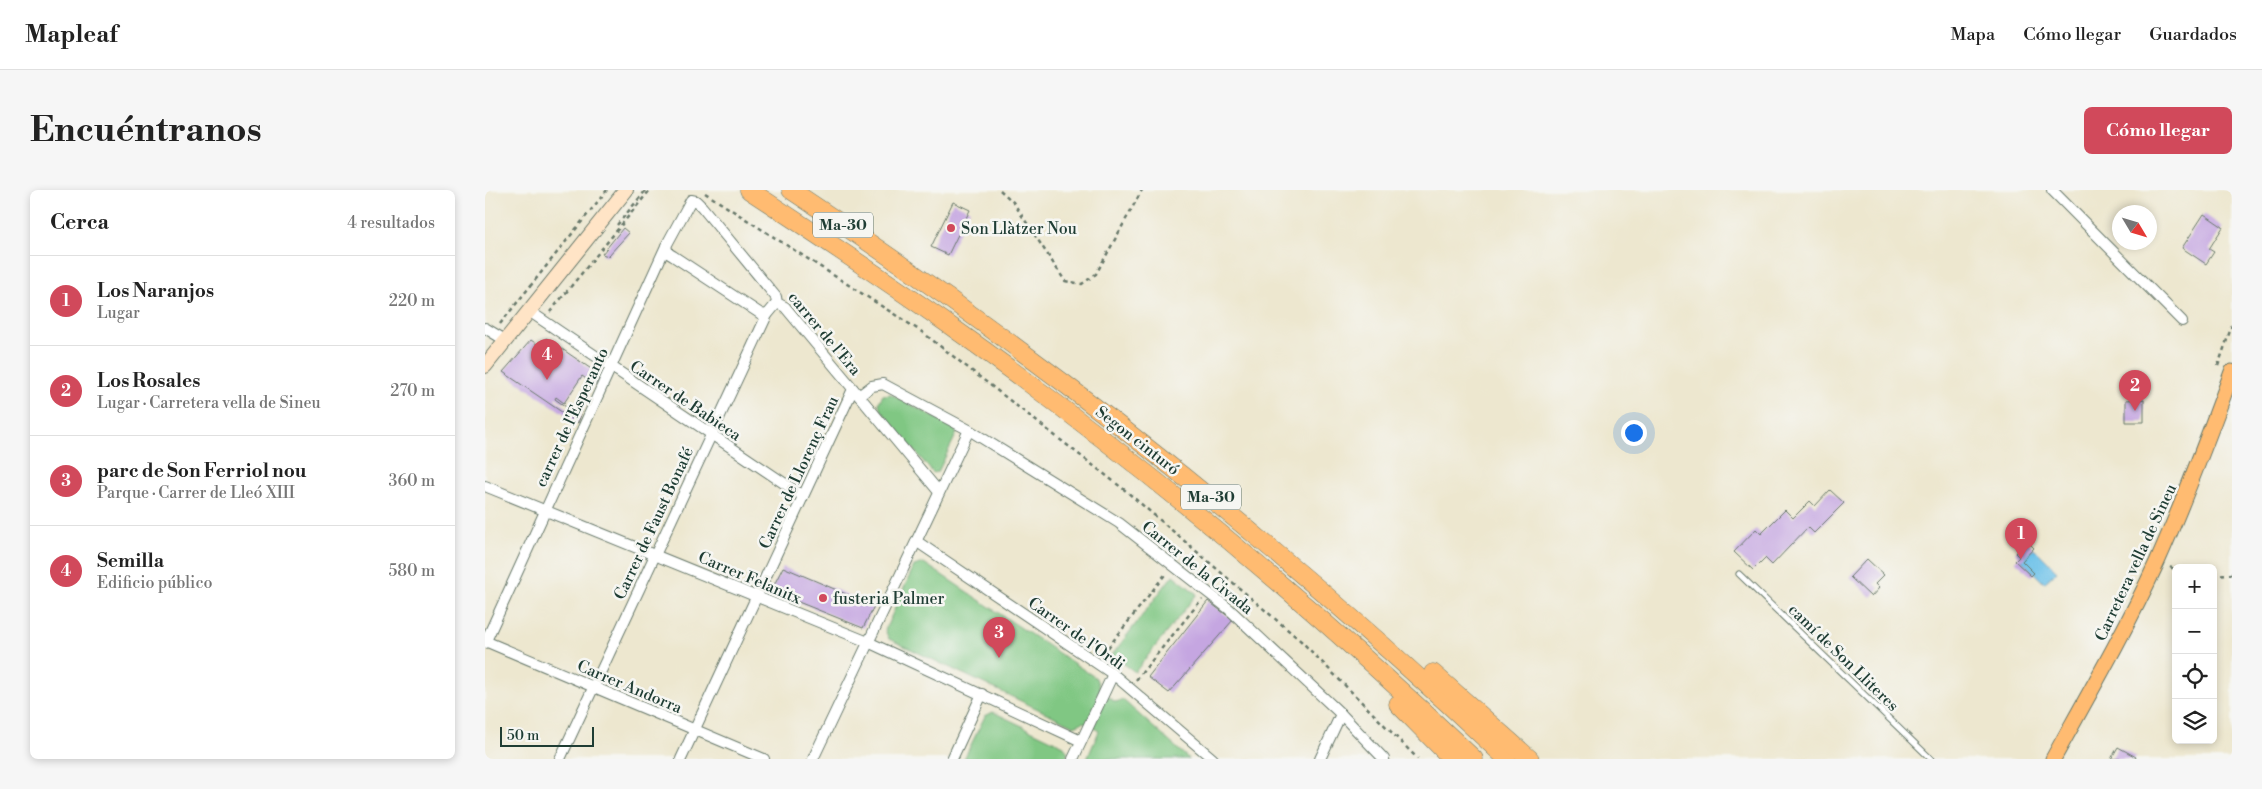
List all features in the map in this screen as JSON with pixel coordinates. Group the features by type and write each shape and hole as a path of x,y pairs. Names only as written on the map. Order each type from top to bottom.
{"highway":[{"name":"Segon cinturó","path":"749,190 951,326 1169,493 1324,622"},
{"name":"Segon cinturó","path":"791,190 987,325 1114,420 1203,490 1306,576 1408,666 1507,759"},
{"path":"809,190 855,222 895,260"},
{"path":"1306,576 1344,596 1530,759"},
{"path":"1324,622 1355,665 1404,709 1452,759"},
{"name":"Ma-30","path":"1324,622 1474,759"}],"main road":[{"path":"485,366 626,190"},
{"name":"Carretera vella de Sineu","path":"2053,759 2107,664 2153,570 2179,509 2232,372"}],"street":[{"path":"2052,190 2182,320"},
{"name":"carrer de l'Era","path":"687,204 691,200 696,201 702,207 776,296 777,303 785,307 939,492"},
{"name":"carrer de l'Esperanto","path":"485,642 687,204"},
{"path":"666,246 668,253 761,314 767,315"},
{"name":"Carrer de Faust Bonafé","path":"559,759 767,315 777,303"},
{"name":"Carrer de Babieca","path":"529,311 803,496"},
{"path":"489,330 505,340"},
{"name":"Carrer de la Civada","path":"856,393 872,386 883,384 969,430 1119,523 1229,609 1341,714 1384,759"},
{"name":"Carrer de Llorenç Frau","path":"681,759 803,496 856,393"},
{"path":"813,759 969,430"},
{"name":"Carrer Felanitx","path":"485,486 868,642 1081,741"},
{"name":"Carrer de l'Ordi","path":"916,541 1113,674 1213,759"},
{"name":"Carrer Andorra","path":"485,642 764,759"},
{"path":"1073,759 1113,674"},
{"path":"952,759 982,694"},
{"path":"1320,759 1341,714"}],"lane":[{"name":"camí de Son Lliteres","path":"1739,574 1931,759"}],"path":[{"path":"489,330 607,190"},
{"path":"543,321 650,190"},
{"path":"701,190 922,332 1126,491 1301,640 1418,759"},
{"path":"1000,190 1013,202 1065,281 1082,284 1096,274 1142,190"},
{"path":"1096,663 1173,565"},
{"path":"2217,575 2232,574"},
{"path":"1129,688 1207,592"}],"green space":[{"path":"891,394 953,427 957,433 938,472 933,473 880,409 879,402 883,395"},
{"path":"924,563 1096,678 1100,690 1115,702 1123,700 1189,759 1087,759 1099,731 1084,722 1074,726 889,639 885,630 914,566"},
{"path":"1173,575 1197,594 1135,672 1112,655"},
{"path":"993,712 1064,746 1068,753 1065,759 964,759 985,716"}],"water":[{"path":"2034,548 2057,571 2044,583 2022,561"}],"building":[{"name":"Son Llàtzer Nou","path":"953,202 970,210 948,255 931,247"},
{"path":"2204,214 2223,227 2209,249 2214,252 2206,264 2182,248"},
{"path":"623,228 629,233 608,256 602,254"},
{"path":"546,338 600,375 595,385 582,376 564,403 556,397 555,399 569,409 571,406 582,412 578,423 503,372 531,340 541,347"},
{"path":"2144,399 2144,422 2126,422 2126,400"},
{"path":"1830,490 1844,503 1814,533 1808,527 1772,565 1765,558 1753,570 1734,552 1756,529 1761,534 1785,510 1793,518 1810,501 1815,506"},
{"path":"2027,541 2034,548 2022,561 2034,573 2031,576 2015,561 2019,557 2015,553"},
{"path":"1867,559 1884,575 1875,584 1879,588 1871,597 1850,577"},
{"name":"fusteria Palmer","path":"783,567 874,606 863,628 771,591"},
{"path":"1208,601 1233,620 1169,693 1148,677"},
{"path":"2118,747 2136,757 2135,759 2111,759"}],"place":[{"name":"Son Llàtzer Nou","path":"951,228"},
{"name":"Semilla","path":"547,380"},
{"name":"Los Rosales","path":"2135,411"},
{"name":"Los Naranjos","path":"2021,559"},
{"name":"fusteria Palmer","path":"823,598"},
{"name":"parc de Son Ferriol nou","path":"999,658"}]}
